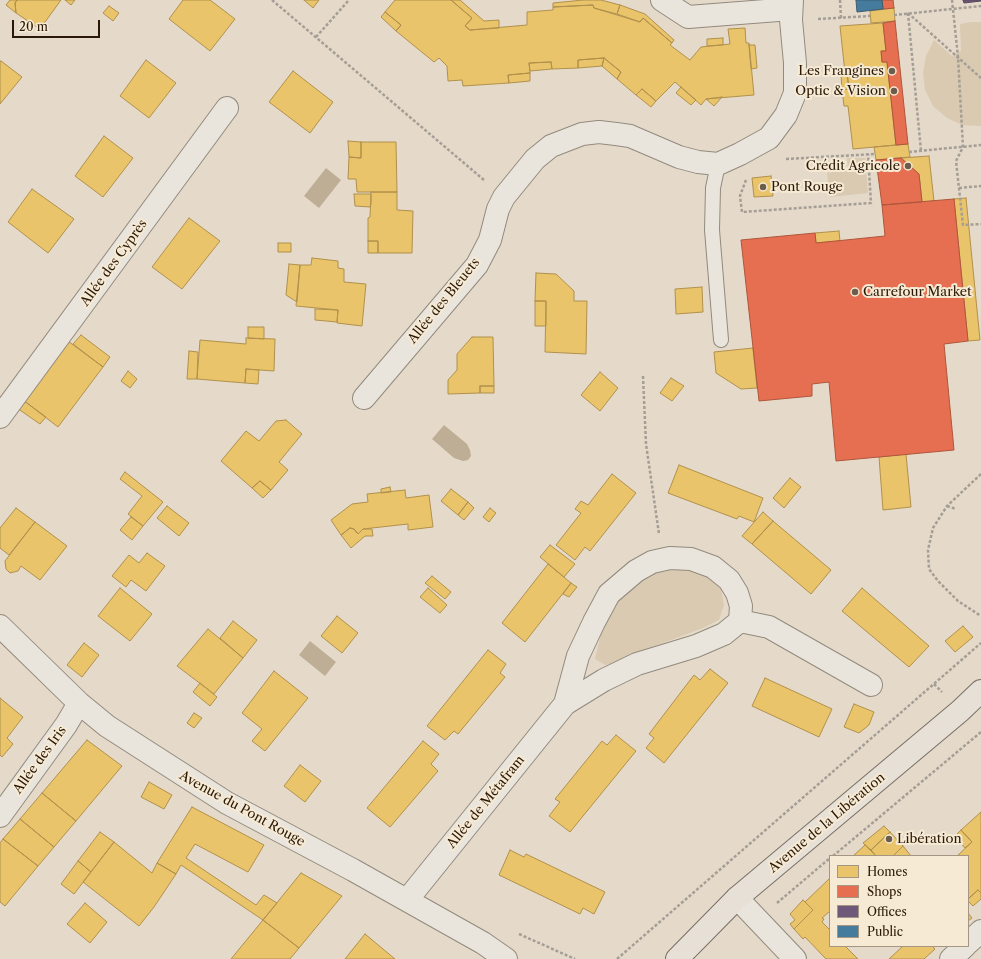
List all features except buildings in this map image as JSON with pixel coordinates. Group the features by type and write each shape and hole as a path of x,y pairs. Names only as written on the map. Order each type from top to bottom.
{"main road":[{"name":"Avenue de la Libération","path":"677,959 737,898 948,721 981,691"}],"street":[{"path":"662,0 688,17 791,9 795,63 795,94 786,115 769,138 718,164"},
{"name":"Allée des Cyprès","path":"0,417 227,108"},
{"name":"Allée des Bleuets","path":"364,398 477,265 490,240 498,209 504,197 535,159 551,146 582,134 599,132 630,136 685,158 698,162 718,164"},
{"name":"Allée de Métafram","path":"407,900 565,704 604,680 637,664 696,646 724,634 740,621 742,606 738,593 729,580 712,567 691,559 670,558 652,562 636,571 609,594 594,622 578,656 565,704"},
{"path":"740,621 769,627 871,685"},
{"name":"Avenue du Pont Rouge","path":"0,626 79,704 107,726 227,803 407,900 483,943 506,959"},
{"name":"Allée des Iris","path":"0,816 66,725 79,704"},
{"path":"737,898 795,959"},
{"path":"969,942 981,931"},
{"path":"951,959 964,947"}],"lane":[{"path":"718,164 713,188 712,230 721,340"}],"path":[{"path":"272,0 504,197"},
{"path":"316,37 349,0"},
{"path":"840,0 841,18"},
{"path":"952,0 958,57 963,147 956,161 963,226 981,224"},
{"path":"894,15 981,6"},
{"path":"791,9 841,18 870,16"},
{"path":"908,13 981,78"},
{"path":"908,13 921,151"},
{"path":"909,152 981,145"},
{"path":"740,154 771,160 875,154"},
{"path":"748,175 740,196 742,212 871,203 868,154"},
{"path":"959,188 981,186"},
{"path":"713,188 740,196"},
{"path":"643,376 646,444 654,492 662,560"},
{"path":"981,474 946,506 933,528 928,550 928,569 938,582 958,600 981,616"},
{"path":"946,506 956,509"},
{"path":"617,959 981,644"},
{"path":"834,855 981,732"}],"shaded area":[{"path":"981,22 981,126 962,125 947,118 933,106 925,90 923,73 926,56 934,40 952,56 961,51 960,24"},
{"path":"847,158 865,158 868,193 830,197 827,173 848,170"},
{"path":"326,168 341,180 319,208 304,196"},
{"path":"444,425 467,444 471,456 468,460 463,461 454,458 432,439"},
{"path":"671,567 690,568 707,576 721,589 724,605 719,620 703,628 655,646 616,663 605,665 595,659 603,625 619,597 641,577"},
{"path":"310,641 336,662 325,676 299,655"}],"place":[{"name":"Les Frangines","path":"892,71"},
{"name":"Optic & Vision","path":"894,91"},
{"name":"Crédit Agricole","path":"908,166"},
{"name":"Pont Rouge","path":"763,187"},
{"name":"Carrefour Market","path":"855,292"},
{"name":"Libération","path":"889,839"}]}
